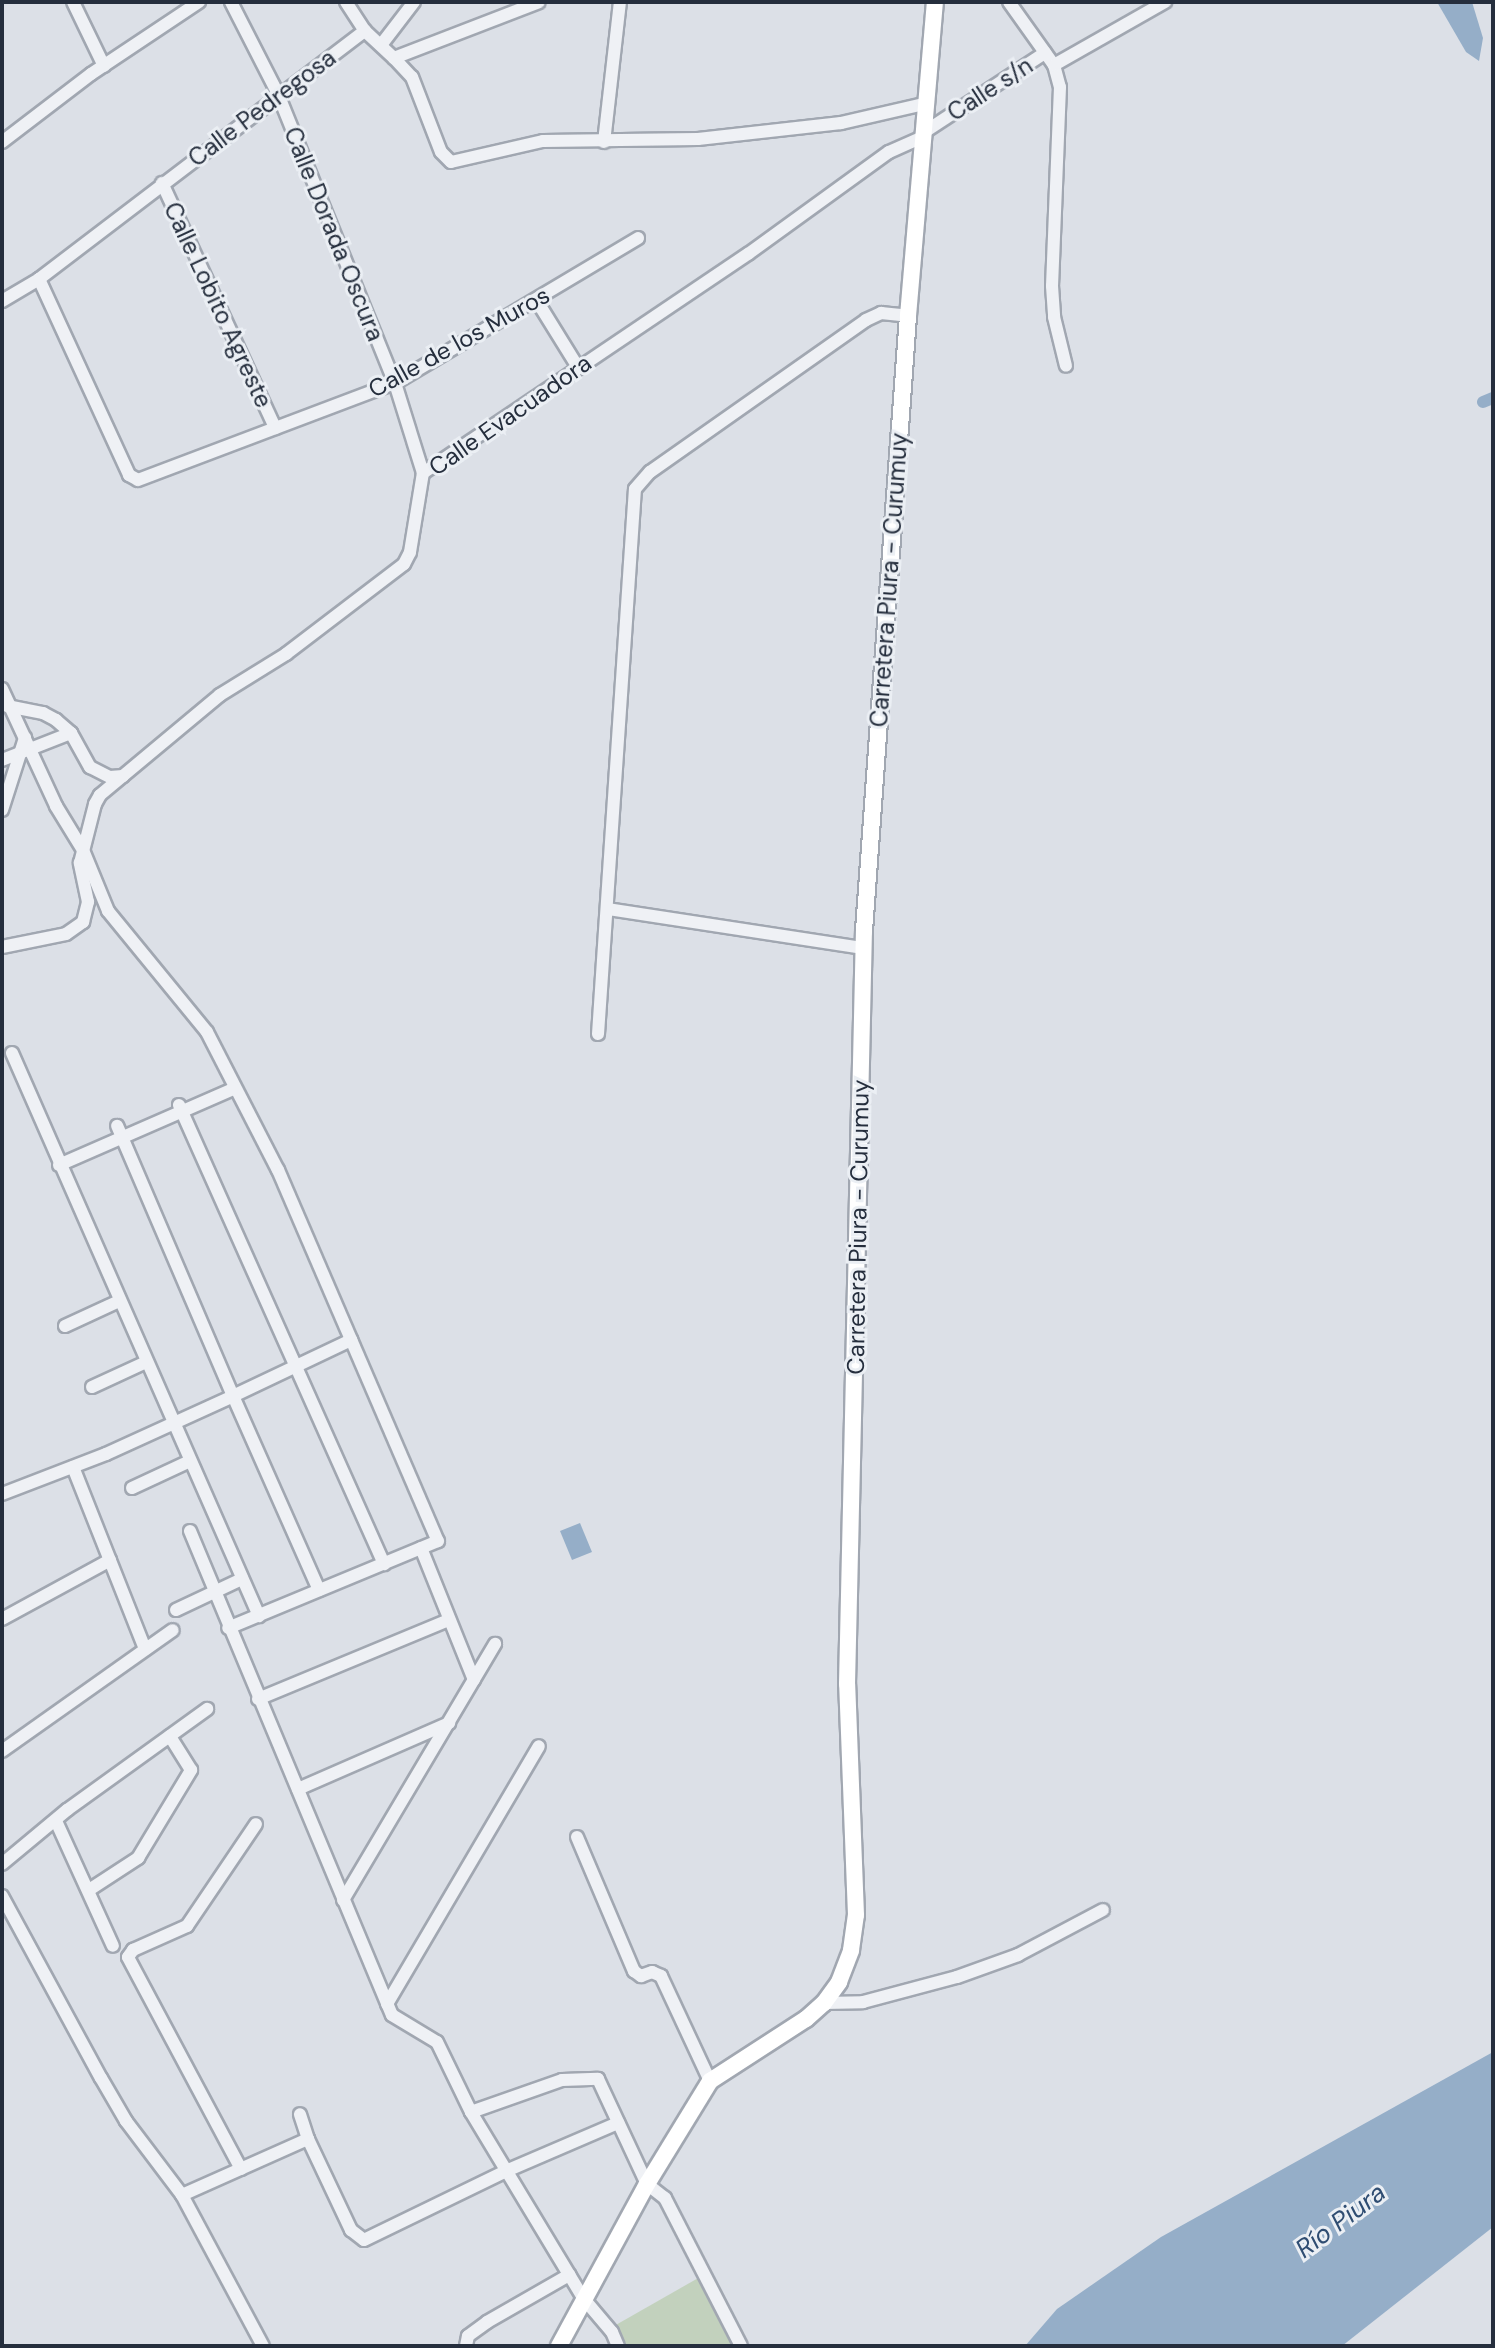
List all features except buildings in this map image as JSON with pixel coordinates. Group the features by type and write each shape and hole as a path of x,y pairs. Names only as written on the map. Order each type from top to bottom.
{"main road":[{"name":"Carretera Piura - Curumuy","path":"559,2346 647,2184 710,2081 806,2019 824,2003 839,1982 851,1950 856,1915 847,1684 864,948 908,316 935,2"}],"street":[{"path":"73,2 104,66"},
{"path":"2,142 104,66 199,2"},
{"name":"Calle Dorada Oscura","path":"231,2 278,94 395,383 423,473"},
{"path":"346,2 365,31 412,77 441,152 451,162 543,141 698,139 841,123 924,104"},
{"path":"381,45 414,2"},
{"path":"394,58 539,2"},
{"path":"604,142 620,2"},
{"name":"Calle s/n","path":"922,135 1045,53 1009,2"},
{"path":"1054,65 1165,2"},
{"name":"Calle Pedregosa","path":"2,301 39,279 278,94 365,31"},
{"path":"1045,53 1054,65 1060,87 1052,286 1054,317 1066,366"},
{"name":"Calle Evacuadora","path":"83,850 100,795 220,695 286,654 404,564 410,552 423,473 748,254 889,152 922,135"},
{"name":"Calle Lobito Agreste","path":"162,183 275,428"},
{"name":"Calle de los Muros","path":"39,279 129,475 138,480 395,383 638,238"},
{"path":"537,301 578,367"},
{"path":"598,1034 635,489 650,472 866,320 881,313 908,316"},
{"path":"2,689 6,706 24,745 83,850 108,911 193,1012 278,1170 438,1541 228,1628"},
{"path":"6,706 43,713 71,733 90,767 110,777 126,775"},
{"path":"2,760 24,745 71,733"},
{"path":"2,810 24,745"},
{"path":"2,947 66,934 83,922 88,902 80,863 83,850"},
{"path":"608,909 864,948"},
{"path":"12,1053 259,1616"},
{"path":"59,1165 120,1132 235,1088"},
{"path":"181,1108 384,1564"},
{"path":"120,1132 319,1590"},
{"path":"65,1326 119,1301"},
{"path":"2,1494 173,1423 351,1340"},
{"path":"92,1387 146,1362"},
{"path":"132,1488 190,1461"},
{"path":"73,1467 145,1649"},
{"path":"216,1521 188,1532 216,1591 228,1628 387,2004 399,2021 437,2042 471,2112 506,2171 584,2299 612,2332 618,2346"},
{"path":"421,1548 474,1680"},
{"path":"2,1619 110,1560"},
{"path":"176,1610 242,1579"},
{"path":"258,1699 449,1620"},
{"path":"2,1751 173,1630"},
{"path":"343,1900 495,1644"},
{"path":"2,1864 207,1709"},
{"path":"298,1789 450,1723"},
{"path":"89,1890 138,1858 191,1770 170,1736"},
{"path":"387,2004 539,1746"},
{"path":"56,1821 113,1946"},
{"path":"241,2169 128,1957 133,1950 187,1926 256,1824"},
{"path":"577,1837 634,1971 641,1976 652,1972 661,1976 710,2081"},
{"path":"2,1896 120,2110 182,2195 263,2346"},
{"path":"824,2003 863,2002 957,1977 1018,1955 1103,1910"},
{"path":"471,2112 562,2080 598,2079 647,2184 665,2198 741,2346"},
{"path":"300,2114 308,2139 351,2230 364,2240 506,2171 618,2123"},
{"path":"182,2195 308,2139"},
{"path":"466,2346 468,2336 487,2322 569,2275"}],"green space":[{"path":"700,2277 736,2346 624,2346 614,2326"}],"water":[{"path":"1437,2 1472,2 1483,38 1479,61 1466,52"},
{"path":"580,1523 592,1552 572,1560 560,1531"},
{"name":"Río Piura","path":"1493,2052 1493,2227 1342,2346 1025,2346 1057,2309 1161,2237"}],"waterway":[{"path":"1483,402 1493,398"}]}
